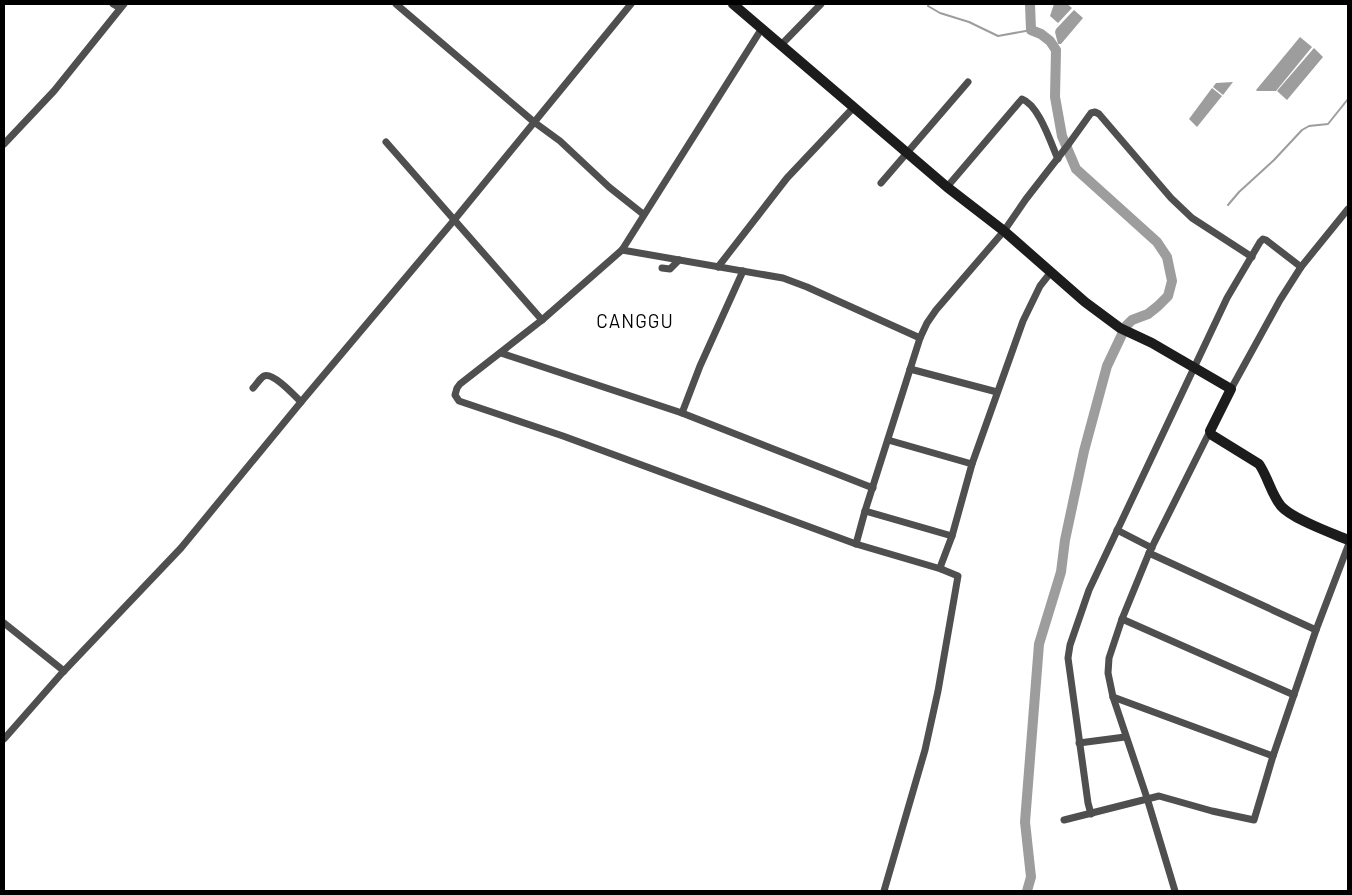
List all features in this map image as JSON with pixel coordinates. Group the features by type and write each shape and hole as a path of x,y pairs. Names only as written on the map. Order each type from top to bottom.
{"street":[{"path":"4,144 54,91 122,6 113,4"},
{"path":"396,4 534,122 560,141 609,187 643,214"},
{"path":"4,739 64,671 181,548 631,4"},
{"path":"733,4 947,187 1004,231 1085,302 1120,328 1196,368 1231,389"},
{"path":"782,44 820,4"},
{"path":"762,28 622,250 542,320 460,384 455,395 459,401 563,436 856,544 941,569 958,576 925,750 884,891"},
{"path":"881,183 968,82"},
{"path":"947,187 1022,100 1029,102 1036,111 1059,158"},
{"path":"718,267 787,178 854,106"},
{"path":"856,544 910,369 927,323 1004,231 1091,113 1099,114 1171,198 1192,218 1252,257"},
{"path":"386,142 542,320"},
{"path":"1176,891 1113,697 1108,673 1109,658 1122,619 1151,551 1231,389 1280,300 1301,267 1348,208"},
{"path":"1091,814 1079,743 1068,658 1070,645 1089,590 1196,368 1227,298 1260,242 1264,239 1301,267"},
{"path":"622,250 783,278 920,338"},
{"path":"662,268 672,269 680,260"},
{"path":"682,413 719,322 743,271"},
{"path":"941,569 972,464 1023,321 1040,286 1050,272"},
{"path":"501,353 682,413 873,488"},
{"path":"910,369 997,392"},
{"path":"253,388 264,376 270,375 301,402"},
{"path":"1210,431 1259,464 1270,489 1282,507 1294,516 1348,540"},
{"path":"888,440 972,464"},
{"path":"865,511 952,536"},
{"path":"1117,530 1151,551 1316,630"},
{"path":"1064,820 1147,798 1166,796 1212,811 1253,820 1316,630 1348,546"},
{"path":"1122,619 1294,695"},
{"path":"4,623 64,671"},
{"path":"1113,697 1273,756"},
{"path":"1079,743 1126,737"}],"shaded area":[{"path":"1054,4 1067,4 1072,8 1058,23 1050,16"},
{"path":"1074,10 1083,18 1061,44 1058,44 1056,29"},
{"path":"1300,37 1312,47 1276,91 1257,91 1256,90"},
{"path":"1314,48 1323,57 1287,100 1277,91"},
{"path":"1233,82 1223,95 1213,87 1216,83"},
{"path":"1212,88 1222,96 1197,127 1189,119"}],"waterway":[{"path":"928,4 928,6 940,13 969,22 998,36 1031,30"},
{"path":"1027,891 1031,877 1025,822 1039,644 1061,572 1065,540 1084,451 1107,366 1126,326 1132,320 1148,314 1158,306 1168,296 1172,281 1167,257 1157,242 1076,169 1062,136 1055,97 1056,50 1050,41 1041,34 1031,30 1030,4"},
{"path":"1228,205 1302,130 1309,126 1328,124 1348,99"}],"district":[{"name":"CANGGU","path":"635,320"}]}
